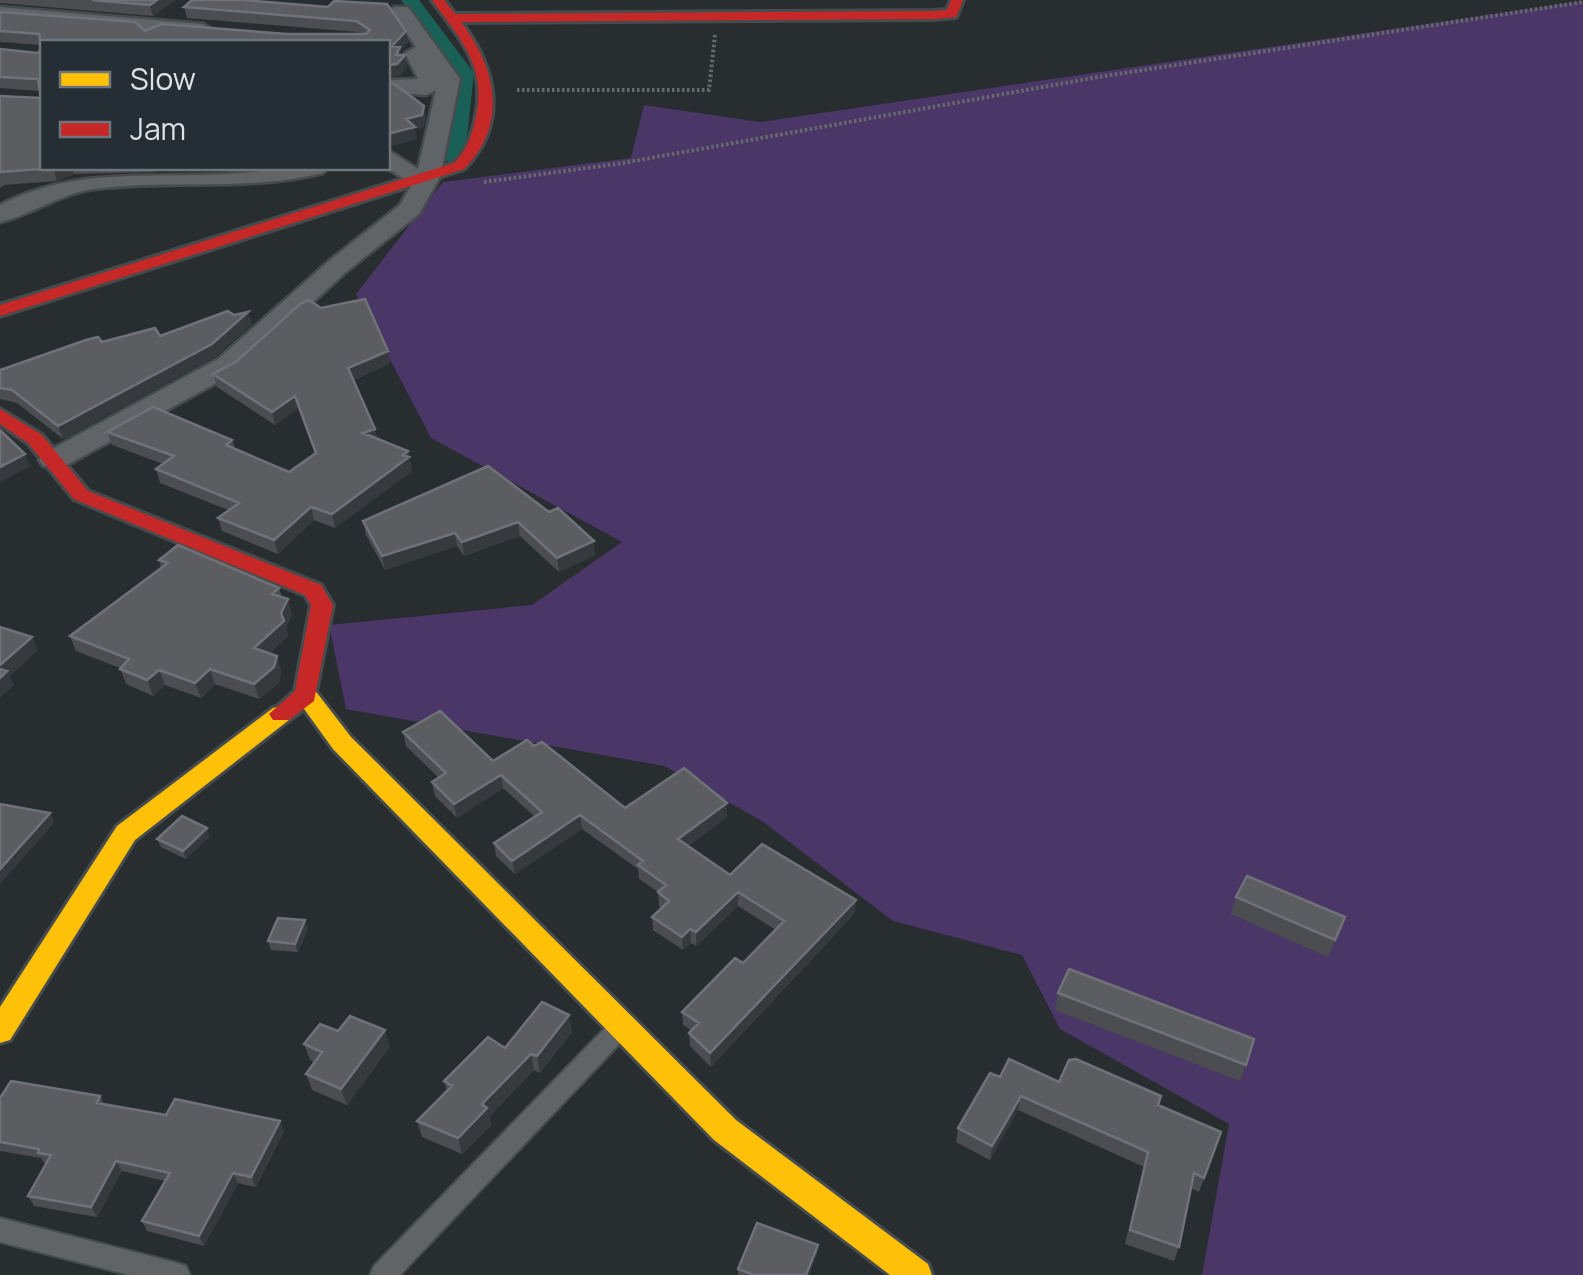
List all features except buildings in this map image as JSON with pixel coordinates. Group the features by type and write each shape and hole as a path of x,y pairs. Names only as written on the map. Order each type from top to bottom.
{"street":[{"path":"444,9 952,14 957,0"},
{"path":"139,40 181,9"},
{"path":"0,311 459,166 475,151 490,90 487,69 444,9"},
{"path":"401,11 411,46 421,58 428,79 416,106 402,109"},
{"path":"0,13 231,32"},
{"path":"54,460 228,365 338,266 410,209 450,79 411,46"},
{"path":"390,86 426,89"},
{"path":"390,158 420,177"},
{"path":"0,215 36,192 112,180 254,178 302,170"},
{"path":"0,415 35,439 81,495 313,590 322,605 306,695 126,833 0,1030"},
{"path":"306,695 342,743 725,1130 916,1275"}],"lane":[{"path":"383,1275 621,1027"},
{"path":"0,1230 177,1275"}],"path":[{"path":"478,183 623,162 1098,77 1583,2"},
{"path":"490,90 709,90 718,14"}],"shaded area":[{"path":"1583,1 1583,1275 1202,1275 1229,1124 1060,1029 1022,955 893,921 762,821 664,766 346,709 329,625 532,605 622,542 431,438 356,294 443,182 631,158 644,105 760,122"}],"waterway":[{"path":"410,0 464,73 456,160"}],"traffic: slow":[{"path":"306,695 342,743 725,1130 916,1275"},
{"path":"0,1031 126,833 281,714"}],"traffic: jam":[{"path":"0,311 459,166 477,139 486,82 477,54 438,0"},
{"path":"451,18 934,15 952,14 957,0"},
{"path":"0,415 35,439 81,495 313,590 322,605 306,695 281,714"}]}
